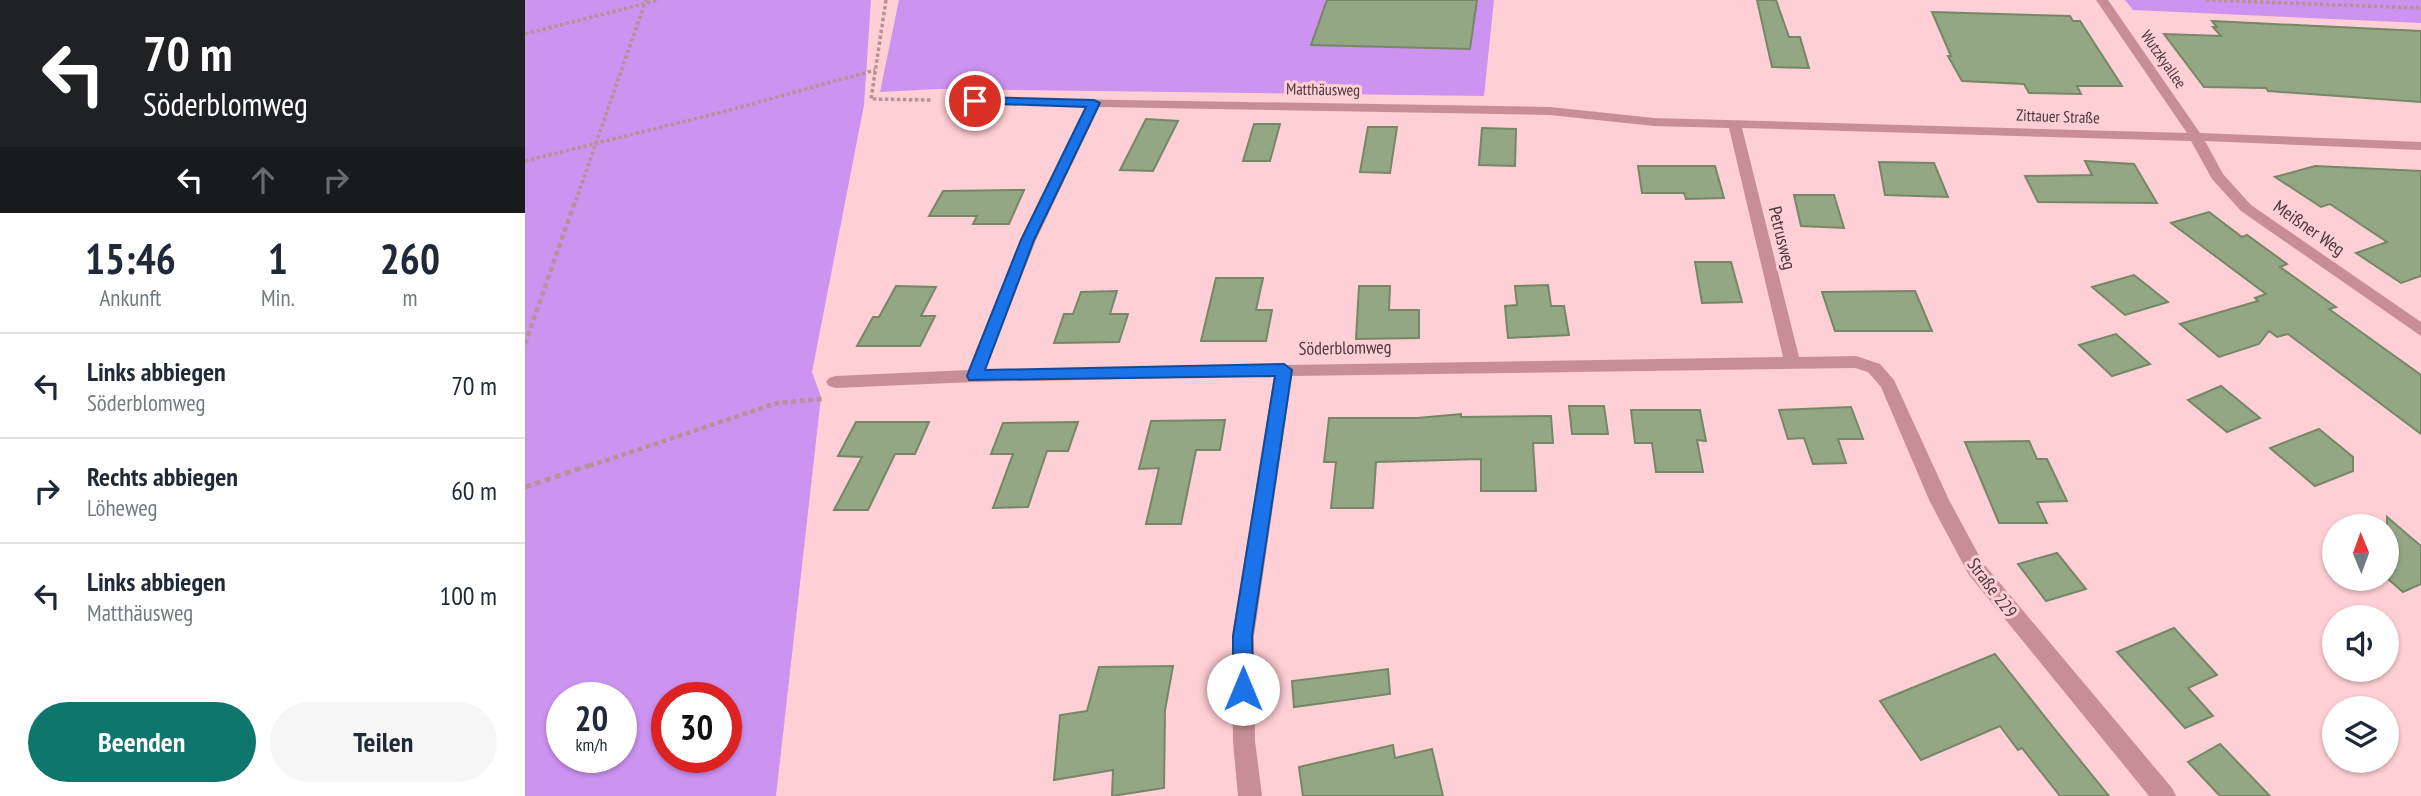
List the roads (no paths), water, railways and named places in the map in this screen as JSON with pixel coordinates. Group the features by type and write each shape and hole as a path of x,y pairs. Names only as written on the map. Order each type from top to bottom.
{"street":[{"name":"Wutzkyallee","path":"2102,0 2197,138"},
{"name":"Matthäusweg","path":"951,100 1550,110 1654,122 1694,122"},
{"path":"975,376 1028,240 1094,103"},
{"name":"Zittauer Straße","path":"1694,122 2341,141 2421,146"},
{"name":"Petrusweg","path":"1734,123 1792,361"},
{"name":"Meißner Weg","path":"2197,138 2205,157 2229,193 2246,208 2421,330"},
{"name":"Söderblomweg","path":"835,390 975,376 1856,362"},
{"name":"Straße 229","path":"1856,362 1874,368 1888,384 1949,522 1976,569 2164,796"},
{"path":"1250,796 1244,741 1243,636 1284,370"}]}
